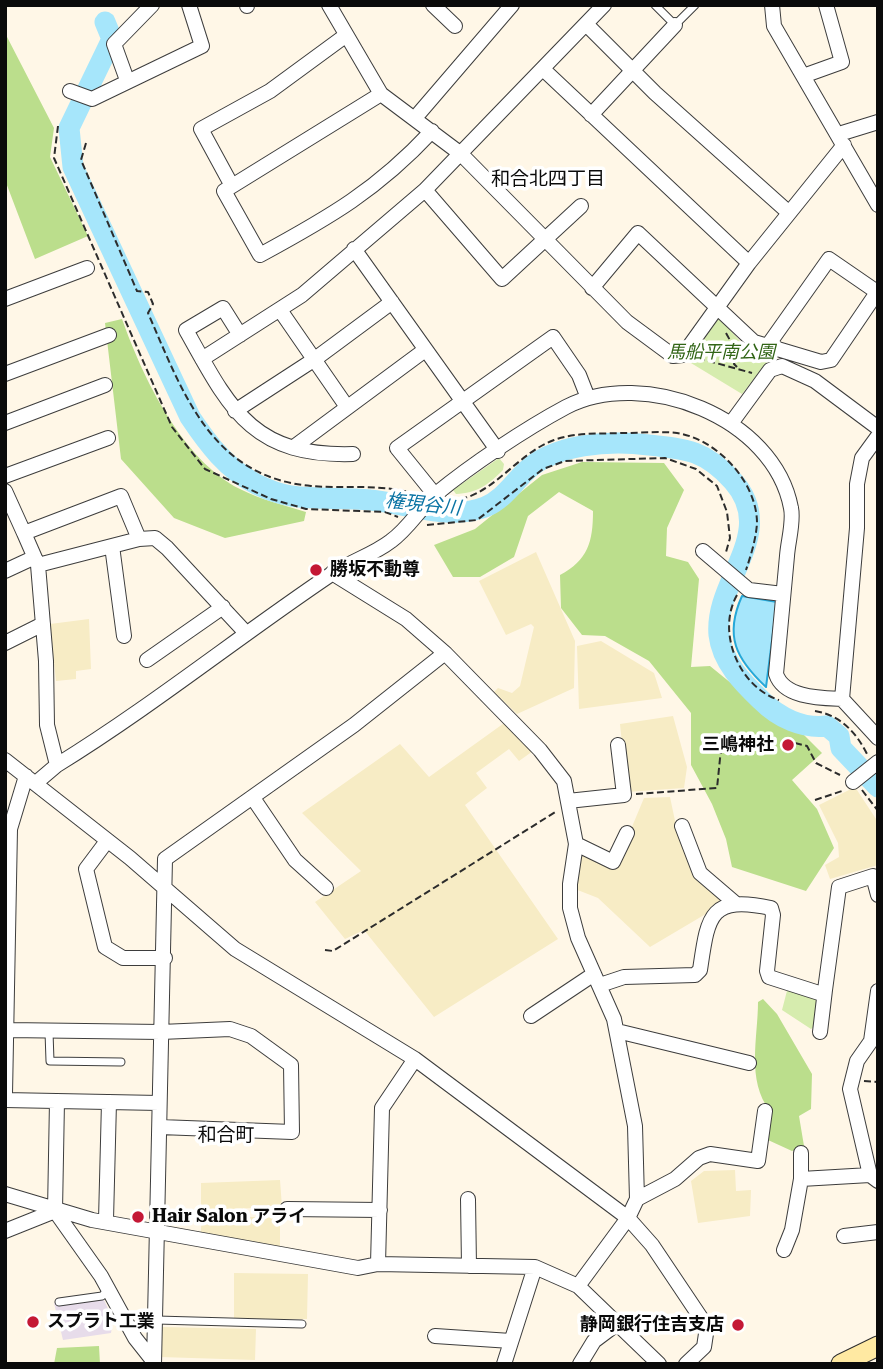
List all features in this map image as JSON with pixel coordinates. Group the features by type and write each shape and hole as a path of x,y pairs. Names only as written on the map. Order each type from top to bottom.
{"main road":[{"path":"841,1364 878,1346"}],"street":[{"path":"127,80 108,45 152,5"},
{"path":"70,91 92,99 202,46 189,5"},
{"path":"329,5 381,94 461,154 592,288 653,344 673,356 683,355 748,263 842,139 878,122"},
{"path":"433,5 455,26"},
{"path":"415,117 512,5"},
{"path":"202,359 281,310 329,275 354,249 425,190 604,5"},
{"path":"772,5 774,26 878,205"},
{"path":"803,76 842,62 826,5"},
{"path":"587,24 632,70 788,212"},
{"path":"591,115 675,25"},
{"path":"232,186 201,129 270,91 345,36"},
{"path":"544,70 748,263"},
{"path":"381,94 224,191 260,255 362,197 403,162 432,131"},
{"path":"425,190 502,279 582,206"},
{"path":"592,288 638,233 754,342 766,348 789,351 821,362 831,360 877,291 829,259 766,348"},
{"path":"354,249 498,451"},
{"path":"5,299 87,268"},
{"path":"235,411 315,359 392,302"},
{"path":"240,335 223,308 186,330 223,396 235,411 253,429 294,447 328,454 353,454"},
{"path":"281,310 347,407"},
{"path":"5,374 109,335"},
{"path":"432,498 397,448 553,337 579,375 588,398"},
{"path":"294,447 425,350"},
{"path":"732,422 769,370 782,366 815,381 878,428"},
{"path":"5,423 106,385"},
{"path":"5,1094 10,829 32,779 57,765 332,573 391,541 432,498 498,451 566,407 588,398 623,395 664,397 698,406 732,422 761,448 781,477 792,510 776,674 779,682 789,690 815,697 842,699 878,738"},
{"path":"842,699 856,542 857,484 862,458 878,436"},
{"path":"5,476 108,438"},
{"path":"5,491 35,561 43,624 47,725 57,765"},
{"path":"24,533 121,496 139,539"},
{"path":"5,571 35,561 155,538 246,633"},
{"path":"112,546 124,636"},
{"path":"703,551 749,590 783,594"},
{"path":"332,573 406,619 445,653 559,771 576,844 570,884 570,908 578,937 617,1031 635,1126 638,1199 628,1219 578,1286"},
{"path":"147,660 223,607"},
{"path":"5,643 43,624"},
{"path":"154,1363 166,889 164,859 354,725 445,653"},
{"path":"568,803 624,795 618,745"},
{"path":"5,760 166,889 235,949 415,1059 628,1219 652,1245 707,1327 704,1347 687,1364"},
{"path":"853,782 875,764"},
{"path":"253,798 295,860 326,888"},
{"path":"682,827 701,873 735,903"},
{"path":"576,844 613,862 627,833"},
{"path":"107,841 86,869 105,947 124,958 164,958"},
{"path":"820,1032 839,887 873,876 878,895"},
{"path":"531,1016 597,980 695,975 700,970 708,921 721,909 735,903 771,908 773,915 766,971 769,976 819,993 824,990"},
{"path":"801,1179 874,1178 850,1089 857,1061 871,1041 878,991"},
{"path":"8,1030 161,1032 230,1029 251,1036 291,1065 292,1132 160,1127"},
{"path":"617,1031 748,1063"},
{"path":"378,1264 382,1108 415,1059"},
{"path":"5,1100 159,1103"},
{"path":"57,1101 55,1211 109,1290 135,1338 154,1363"},
{"path":"106,1220 109,1102"},
{"path":"638,1199 675,1179 699,1158 710,1154 758,1161 765,1111"},
{"path":"784,1250 792,1230 801,1179 801,1153"},
{"path":"5,1194 55,1211 156,1233 358,1268 378,1264 535,1267 578,1286 659,1364"},
{"path":"468,1199 469,1266"},
{"path":"287,1209 380,1210"},
{"path":"5,1231 55,1211"},
{"path":"844,1236 878,1233"},
{"path":"504,1364 535,1267"},
{"path":"580,1364 594,1341 618,1323"},
{"path":"435,1336 511,1341"}],"lane":[{"path":"655,5 675,25 695,5"},
{"path":"49,1032 50,1061 121,1062"},
{"path":"59,1302 102,1296 109,1290"},
{"path":"157,1320 302,1324"}],"path":[{"path":"58,126 54,158 59,170 172,428 205,469 271,499 306,509 385,512 411,522 450,525 477,520 543,470 565,461 665,458 696,469 717,486 727,512 730,538 722,566"},
{"path":"86,143 81,160 93,189"},
{"path":"726,334 737,353 734,364 746,373 759,372"},
{"path":"692,353 699,360 739,369"},
{"path":"432,498 472,497 489,488 517,460 537,447 569,436 679,433 712,447 732,465 753,500 757,523 742,584"},
{"path":"796,743 807,746 821,767 853,782 878,811"},
{"path":"624,795 717,788 721,749 729,746"},
{"path":"815,800 826,799 843,791 853,782"},
{"path":"326,950 333,951 568,803"}],"shaded area":[{"path":"536,552 575,641 574,688 517,714 494,692 498,688 512,693 520,686 534,627 531,624 506,635 479,581"},
{"path":"89,619 91,669 76,671 76,679 56,681 50,624"},
{"path":"601,641 654,673 662,698 579,709 577,646"},
{"path":"673,716 687,767 684,788 627,792 620,724"},
{"path":"507,721 533,751 519,761 509,749 476,773 487,788 465,805 558,939 434,1017 364,930 345,939 315,902 361,871 302,813 400,744 429,777"},
{"path":"855,787 878,822 878,865 830,879 825,865 839,857 838,843 819,805"},
{"path":"670,797 678,835 726,902 650,947 598,898 575,889 581,850 616,865 644,798"},
{"path":"735,1170 736,1191 751,1190 750,1216 698,1223 691,1181 704,1171"},
{"path":"280,1180 282,1207 201,1210 201,1183"},
{"path":"202,1215 280,1218 280,1260 200,1242"},
{"path":"234,1273 308,1274 307,1319 234,1319"},
{"path":"102,1296 113,1319 111,1333 63,1340 54,1303"},
{"path":"162,1327 256,1329 255,1360 160,1357"}],"green space":[{"path":"5,33 54,128 50,157 88,236 35,259 5,180"},
{"name":"馬船平南公園","path":"719,318 750,352 771,357 742,394 686,360"},
{"path":"122,319 153,391 183,438 200,458 219,476 240,489 306,512 304,521 225,538 174,518 121,459 105,323"},
{"path":"499,458 504,464 503,470 492,480 476,490 456,494 453,490"},
{"path":"582,462 664,463 684,490 667,528 666,556 688,562 699,579 691,667 710,666 775,719 804,735 822,753 792,780 817,809 834,848 806,891 732,867 726,839 712,804 691,765 691,713 649,661 605,636 582,635 561,608 560,575 577,563 587,549 592,532 593,511 559,492 528,516 514,557 480,577 453,577 434,545 475,529 542,475"},
{"path":"788,987 821,997 816,1025 811,1029 782,1010"},
{"path":"763,999 777,1014 812,1074 811,1109 799,1116 804,1146 792,1151 768,1140 770,1111 758,1086 755,1058 758,1002"},
{"path":"99,1346 100,1364 54,1364 57,1348"}],"water":[{"path":"742,596 777,602 766,687 747,667 736,646 734,623"}],"waterway":[{"name":"権現谷川","path":"105,22 112,39 69,128 73,167 190,417 227,463 256,484 287,495 370,500 457,512 471,511 491,504 536,463 550,455 583,446 634,444 686,450 705,457 733,481 745,500 750,519 747,538 720,615 719,635 724,654 747,686 776,712 800,724 827,726 839,736 841,748 878,787"}],"place":[{"name":"勝坂不動尊","path":"316,570"},
{"name":"三嶋神社","path":"788,745"},
{"name":"Hair Salon アライ","path":"138,1217"},
{"name":"スプラト工業","path":"33,1322"},
{"name":"静岡銀行住吉支店","path":"738,1325"}],"district":[{"name":"和合北四丁目","path":"548,179"},
{"name":"和合町","path":"226,1135"}]}
